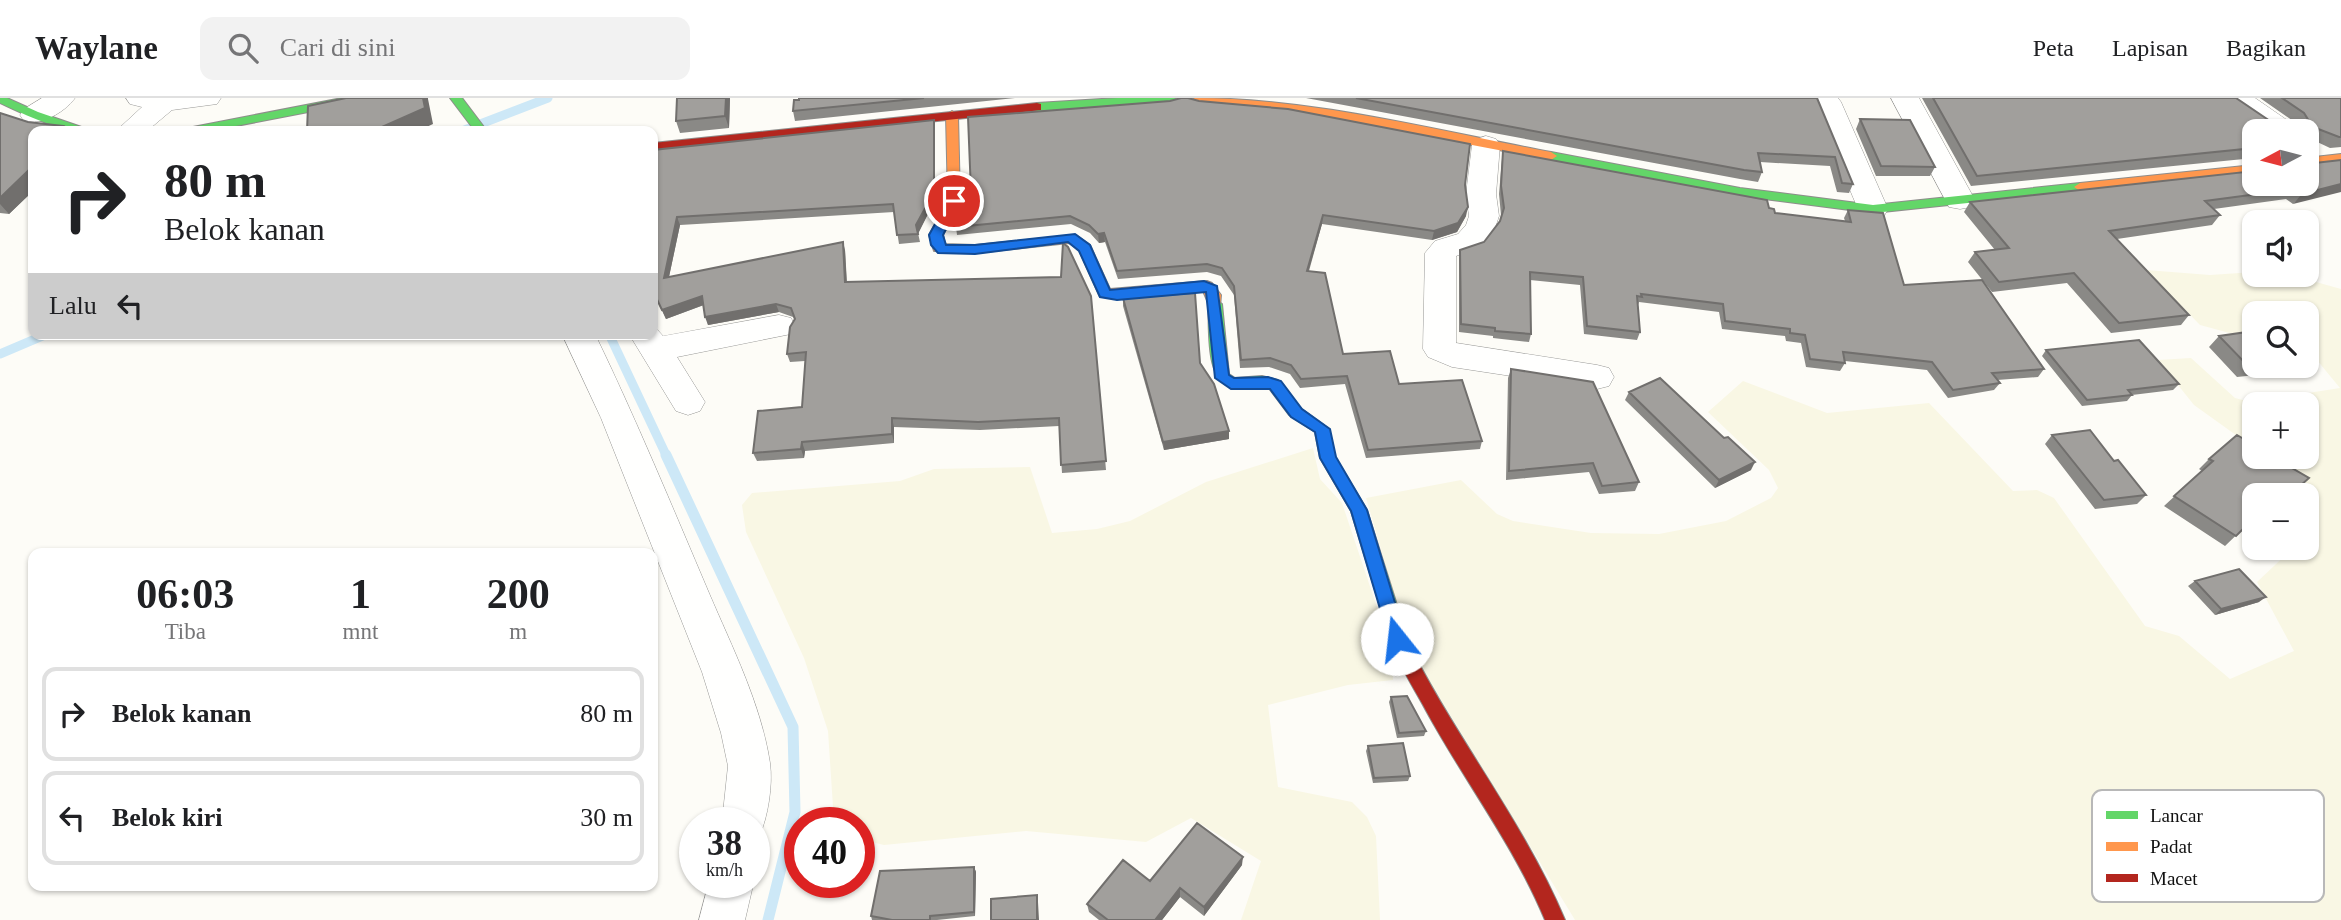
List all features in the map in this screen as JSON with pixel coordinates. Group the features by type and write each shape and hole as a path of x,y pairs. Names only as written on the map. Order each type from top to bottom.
{"main road":[{"path":"217,126 360,98"},
{"path":"456,98 477,126"},
{"path":"658,146 953,115 1170,98"},
{"path":"1199,98 1288,106 1740,192 1873,209 2242,170"},
{"path":"0,99 46,108 78,126"},
{"path":"953,115 954,201 936,235 939,248 975,249 1071,237 1085,248 1105,294 1208,286 1214,295 1220,371 1224,380 1231,384 1268,382 1276,385 1296,413 1322,429 1328,458 1359,510 1404,654 1456,746 1500,812 1547,899 1555,920"}],"street":[{"path":"134,126 153,103 207,98"},
{"path":"1905,98 1960,200"},
{"path":"2237,98 2267,119"},
{"path":"1827,102 1873,209"},
{"path":"1486,145 1480,194 1484,216 1480,228 1469,241 1444,248 1440,253 1440,349 1452,355 1597,377"},
{"path":"688,402 650,342 779,326"},
{"path":"581,340 618,418 722,672 742,733 749,766 745,807"},
{"path":"722,920 728,898"}],"shaded area":[{"path":"2146,270 2210,275 2242,273 2242,287 2319,287 2319,283 2341,289 2341,920 1575,920 1411,651 1366,498 1461,480 1497,514 1513,521 1591,533 1659,534 1726,521 1771,498 1778,488 1769,470 1708,412 1743,381 1827,413 1929,403 2013,491 2037,490 2054,498 2145,626 2179,636 2230,679 2294,651 2257,582 2280,560 2319,560 2319,483 2302,483 2283,469 2319,469 2319,392 2314,392 2340,388 2319,363 2319,301 2242,301 2242,334 2200,325"},
{"path":"2191,358 2235,398 2242,400 2242,439 2194,405 2158,360"},
{"path":"1313,448 1320,479 1342,503 1391,649 1393,680 1348,685 1268,705 1278,787 1352,802 1367,817 1376,836 1380,920 1241,920 1261,861 1191,818 1146,842 1026,831 884,845 875,843 875,807 833,807 828,731 804,658 746,532 742,505 752,493 900,481 934,469 1030,467 1052,533 1097,529 1130,521 1206,482"}],"building":[{"path":"346,98 423,98 425,108 384,126 307,126 308,106"},
{"path":"677,98 726,98 725,116 676,121"},
{"path":"924,98 793,111 794,100"},
{"path":"1181,98 1288,109 1470,144 1465,185 1468,207 1458,223 1434,231 1323,215 1307,271 1325,273 1343,354 1390,351 1399,384 1462,380 1482,441 1368,450 1347,376 1301,379 1291,365 1270,358 1241,360 1234,286 1222,268 1207,264 1117,271 1104,233 1098,234 1089,225 1070,216 956,227 971,192 968,117"},
{"path":"1356,98 1817,98 1853,184 1842,183 1835,157 1758,153 1762,172 1744,170"},
{"path":"1933,98 2236,98 2267,119 2242,119 2242,149 1977,176"},
{"path":"2282,98 2341,98 2339,137 2319,129 2319,119 2308,119 2304,113"},
{"path":"0,113 28,122 63,126 28,126 28,171 0,198"},
{"path":"1860,119 1910,120 1935,167 1881,166"},
{"path":"934,120 934,192 916,225 918,234 897,235 893,204 677,217 664,278 843,242 845,282 1061,277 1063,243 1068,247 1091,296 1106,461 1061,465 1059,418 978,422 892,418 892,434 802,442 801,449 753,453 758,411 802,407 806,352 787,354 790,327 795,319 791,308 776,304 705,317 702,296 662,310 658,302 658,149"},
{"path":"1503,151 1767,200 1769,208 1774,209 1775,213 1851,222 1848,210 1883,213 1904,285 1982,280 2044,369 1992,373 2000,383 1953,390 1932,362 1843,352 1845,363 1810,359 1805,335 1790,333 1790,329 1725,321 1723,304 1641,294 1642,297 1637,296 1640,332 1587,326 1583,277 1530,272 1531,334 1495,331 1495,328 1461,324 1460,250 1484,242 1500,221 1504,208 1501,186"},
{"path":"2341,160 2341,184 2319,190 2319,163"},
{"path":"2242,172 2242,196 2205,201 2220,215 2109,231 2189,315 2119,323 2074,273 1999,282 1975,252 2009,248 1970,202"},
{"path":"1195,293 1200,363 1214,384 1229,431 1163,442 1123,298"},
{"path":"2242,333 2242,360 2219,336"},
{"path":"2139,340 2179,384 2128,390 2132,395 2087,400 2046,350"},
{"path":"1511,369 1593,382 1639,482 1602,486 1593,463 1509,471"},
{"path":"1660,378 1724,438 1728,437 1755,462 1719,480 1629,392"},
{"path":"2090,430 2146,495 2104,500 2052,435"},
{"path":"2237,435 2242,438 2242,469 2294,469 2309,478 2303,483 2242,483 2242,530 2236,536 2174,496 2213,461 2209,459"},
{"path":"2239,569 2266,597 2221,609 2195,581"},
{"path":"1407,696 1426,731 1399,733 1391,697"},
{"path":"1403,743 1410,776 1374,778 1368,746"},
{"path":"1197,823 1243,857 1204,907 1180,888 1155,920 1108,920 1087,904 1123,860 1150,881"},
{"path":"974,867 974,912 930,916 930,920 892,920 871,916 880,871"},
{"path":"1037,895 1037,920 991,920 991,899"}],"waterway":[{"path":"475,126 548,98"},
{"path":"0,354 33,340"},
{"path":"612,340 667,457"},
{"path":"666,455 793,727 795,812 768,920"}],"traffic: fast":[{"path":"218,126 360,98"},
{"path":"456,98 477,126"},
{"path":"1037,107 1170,98"},
{"path":"0,99 34,115 70,126"},
{"path":"1551,156 1740,192 1873,209 2080,187"},
{"path":"1215,304 1220,371 1224,378 1229,382 1241,384 1273,384 1294,411 1322,429 1328,458 1359,510 1400,643"}],"traffic: slow":[{"path":"1199,98 1288,106 1551,156"},
{"path":"952,115 954,201 936,235 939,248 975,249 1071,238 1085,248 1105,294 1207,286 1214,295 1215,304"},
{"path":"2319,161 2341,158"},
{"path":"2080,187 2242,170"}],"traffic: jam":[{"path":"658,146 1037,107"},
{"path":"1400,643 1443,725 1523,853 1555,920"}],"route":[{"path":"954,201 936,235 939,248 975,249 1071,237 1085,248 1105,294 1204,286 1212,289 1222,378 1231,384 1268,382 1276,385 1301,418 1322,429 1328,458 1359,510 1397,639"}]}
